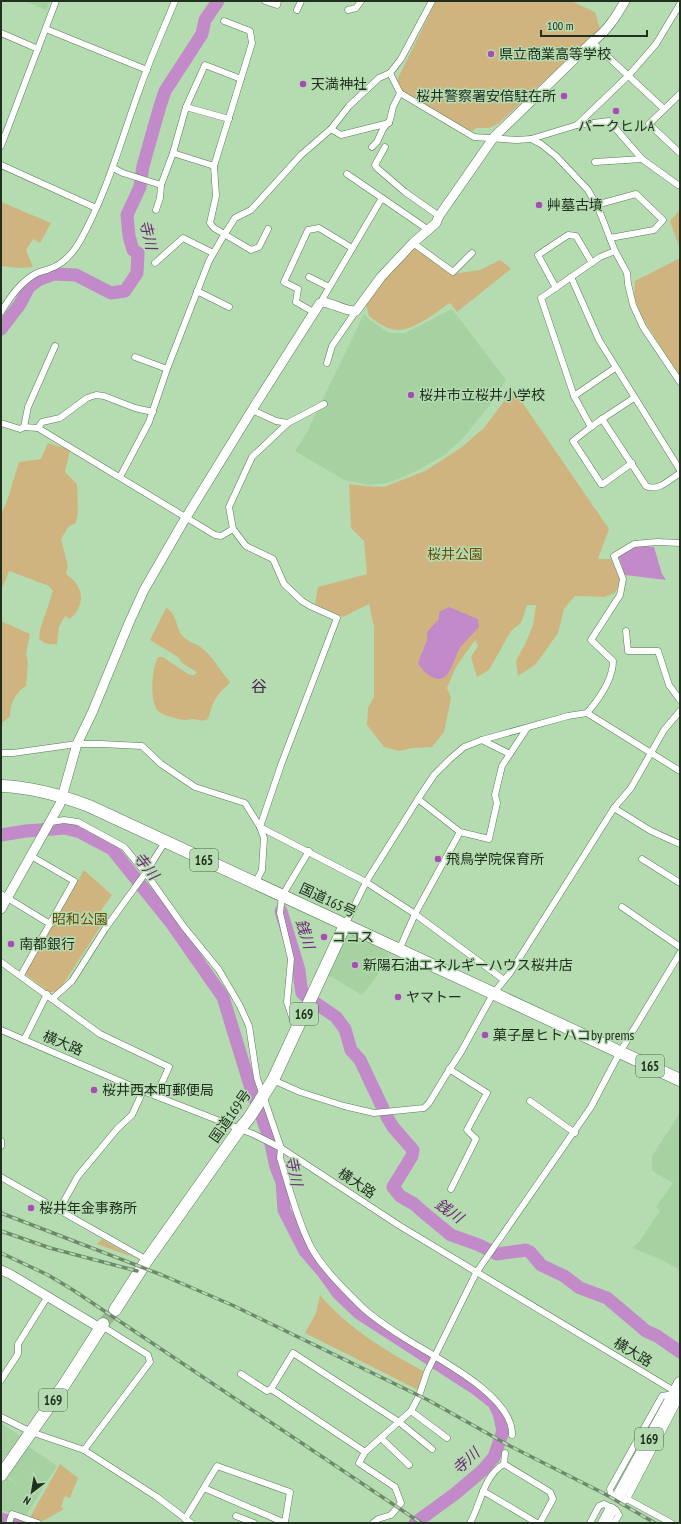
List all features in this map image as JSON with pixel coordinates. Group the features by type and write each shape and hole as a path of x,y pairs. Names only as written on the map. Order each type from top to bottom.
{"highway":[{"name":"国道165号","path":"1,786 16,787 63,796 89,806 680,1080"},
{"name":"国道169号","path":"115,1310 147,1260 249,1118 273,1080 345,925"},
{"name":"169","path":"1,1475 102,1326"},
{"name":"169","path":"623,1497 677,1390"},
{"path":"604,1523 610,1510"}],"street":[{"path":"1,146 56,1"},
{"path":"1,312 9,299 22,284 38,272 50,269 60,264 71,254 80,242 113,168 147,70 175,1"},
{"path":"265,1 277,5 278,1"},
{"path":"297,10 301,1"},
{"path":"348,10 356,8 361,1"},
{"path":"120,477 150,422 167,369 209,260 235,218 251,210 301,155 330,129 349,106 379,78 390,73 401,59 432,1"},
{"path":"327,363 332,346 381,277 427,229 436,223 438,216 494,137 603,33 615,18 625,1"},
{"path":"578,125 629,75 656,44 678,14 680,4"},
{"path":"224,21 250,31 252,43 214,166 216,196 210,223 224,235 251,250 259,247 268,229"},
{"path":"46,29 147,70"},
{"path":"1,34 38,48"},
{"path":"592,42 664,109"},
{"path":"156,210 160,198 161,185 173,153 186,107 205,65 241,79"},
{"path":"390,73 400,93 474,136 517,140 531,139 578,125 609,121 642,159 678,185"},
{"path":"372,147 378,142 383,129 389,123 393,107 400,93"},
{"path":"680,94 650,124 680,153"},
{"path":"186,107 228,119"},
{"path":"330,129 341,136 389,123"},
{"path":"531,139 541,144 556,156 588,190 599,210 615,251 627,273 633,305 643,327 680,382"},
{"path":"385,147 375,164 377,168 405,192 438,216"},
{"path":"173,153 214,166"},
{"path":"595,162 642,159"},
{"path":"1,165 96,208"},
{"path":"113,168 123,173 161,185"},
{"path":"347,174 427,229"},
{"path":"603,203 636,194 663,220 654,230 610,238"},
{"path":"1,909 4,896 38,845 63,796 68,772 77,744 92,713 129,622 144,590 252,410 323,302 323,298 329,287 382,198"},
{"path":"315,313 296,302 298,289 284,282 308,230 319,228 352,248"},
{"path":"556,288 538,255 568,235 576,236 592,262"},
{"path":"155,263 183,238 213,254"},
{"path":"413,243 453,272 472,253"},
{"path":"591,427 574,396 542,298 592,262 615,251"},
{"path":"310,277 329,287"},
{"path":"571,277 599,340 680,471 657,488 646,486 602,419"},
{"path":"197,291 229,307"},
{"path":"323,302 347,311 356,311"},
{"path":"24,426 28,407 55,346"},
{"path":"135,357 167,369"},
{"path":"574,396 615,368"},
{"path":"38,428 42,422 60,418 87,398 96,395 104,396 134,408 153,412"},
{"path":"632,463 601,484 573,441 602,419 634,398"},
{"path":"260,827 337,618 302,601 284,584 273,559 246,546 233,529 229,506 252,457 288,423 324,404"},
{"path":"252,410 276,421 288,423"},
{"path":"1,423 20,429 24,426 38,428 215,535 221,536 233,529"},
{"path":"345,925 366,882 418,799 434,775 450,759 464,747 482,740 568,716 587,713 595,704 613,669 613,660 591,640 620,594 623,579 614,556 634,544 657,542 680,543"},
{"path":"626,631 628,651 658,651 669,685 680,700"},
{"path":"273,1080 300,1092 344,1106 374,1113 424,1108 429,1103 461,1052 493,994 510,972 614,808 631,788 664,730 680,711"},
{"path":"587,713 652,752 680,771"},
{"path":"418,799 460,832 489,839 497,803 495,795 502,766 527,728"},
{"path":"482,740 510,754"},
{"path":"1,753 13,753 77,744 142,746 161,764 195,787 245,803 260,827 264,838 262,870 255,884"},
{"path":"614,808 651,831 680,844"},
{"path":"50,823 64,820 78,822 124,847 184,927 219,970 250,1026 261,1099 279,1147 280,1158 303,1228 311,1246 321,1262 362,1307 404,1338 436,1357 483,1389 498,1404 507,1418 512,1435"},
{"path":"260,827 309,851 366,882 415,914 504,980"},
{"path":"399,950 415,914 460,832"},
{"path":"52,1000 72,982 105,930 165,842"},
{"path":"297,1029 287,1002 291,959 280,913 282,896 309,851"},
{"path":"21,975 74,881 31,856"},
{"path":"642,859 680,883"},
{"path":"4,896 50,924"},
{"path":"622,907 680,947"},
{"path":"373,1523 378,1519 391,1515 401,1503 395,1487 359,1463 365,1452 411,1411 419,1396 428,1372 476,1273 535,1186 575,1133 591,1107 620,1052 680,952"},
{"path":"1,962 21,975 47,994 52,1000 100,1034 169,1067 156,1096"},
{"path":"24,1040 47,994"},
{"name":"横大路","path":"1,1030 156,1096 239,1130 253,1134 279,1147 400,1226 476,1273 677,1390"},
{"path":"449,1069 487,1094 467,1130 476,1139 451,1189"},
{"path":"58,1210 78,1176 117,1129 132,1116 143,1090"},
{"path":"530,1101 575,1133"},
{"path":"1,1141 1,1146"},
{"path":"1,1177 147,1260"},
{"path":"1,1270 102,1326 148,1355 150,1362 84,1450"},
{"path":"1,1380 18,1354 18,1344 48,1296"},
{"path":"271,1389 293,1352 399,1422 432,1449"},
{"path":"241,1374 267,1391 271,1389 365,1452"},
{"path":"411,1411 447,1438"},
{"path":"1,1417 31,1432 84,1450 157,1497 188,1522 204,1488 217,1466 290,1492 285,1523 204,1488"},
{"path":"381,1438 409,1465"},
{"path":"504,1464 505,1453"},
{"path":"470,1523 483,1490 498,1467 504,1464"},
{"path":"483,1490 538,1523 553,1499 550,1492 504,1464"},
{"path":"623,1497 671,1523"},
{"path":"590,1523 599,1506 604,1504 616,1510 619,1515 614,1523"},
{"path":"9,1523 12,1514 38,1523"},
{"path":"236,1516 254,1523"}],"shaded area":[{"path":"24,1 50,1 46,10"},
{"name":"桜井市立桜井小学校","path":"452,309 506,380 487,409 461,440 443,456 414,472 388,483 368,485 344,480 295,451 307,432 364,314 389,333 405,333"},
{"path":"637,545 654,547 662,574 666,580 625,575 618,555"},
{"path":"449,607 478,619 479,627 460,648 448,674 444,678 439,679 426,673 418,663 427,640 427,632 439,619 439,612"},
{"name":"新陽石油エネルギーハウス桜井店","path":"348,933 391,954 384,961 378,975 362,995 328,975"},
{"path":"680,1113 680,1270 660,1259 632,1248 639,1242 660,1211 656,1207 673,1183 652,1171 652,1156"},
{"path":"1,1423 20,1436 1,1462"},
{"path":"28,1446 57,1466 26,1516 1,1510 1,1485 6,1477 20,1486 7,1476"}],"green space":[{"name":"県立商業高等学校","path":"436,1 571,1 595,12 600,29 498,124 489,128 476,128 473,131 462,127 397,87 397,80"},
{"path":"1,202 51,223 40,243 33,239 26,250 33,267 19,268 1,266"},
{"path":"680,210 680,249 670,221"},
{"path":"416,247 453,274 480,270 500,260 511,269 457,312 450,303 414,326 406,329 391,329 380,324 369,316 365,300 376,286"},
{"path":"680,258 680,377 642,317 634,297 635,281"},
{"name":"桜井公園","path":"513,389 609,529 598,559 611,559 620,581 615,593 604,597 575,596 564,609 558,633 536,664 518,676 516,661 533,625 536,605 527,605 521,623 511,631 489,670 477,677 471,657 478,646 475,640 456,667 447,688 451,698 444,732 432,747 413,748 399,751 384,747 367,725 368,708 374,697 374,627 369,604 343,617 315,604 318,587 367,574 364,541 351,528 349,484 384,487 425,471 462,447 484,428"},
{"path":"48,443 70,450 65,472 77,484 78,511 76,523 68,527 61,539 68,566 66,574 76,584 81,594 81,598 79,608 74,616 70,619 65,616 59,627 57,644 45,643 39,639 40,630 53,591 49,586 9,571 1,591 1,514 7,501 19,462 41,459"},
{"path":"166,608 174,616 181,634 186,639 202,648 230,682 217,697 212,706 208,719 206,720 184,720 174,718 161,713 155,706 152,684 154,669 158,657 163,657 188,674 194,675 197,672 183,664 178,657 150,640"},
{"path":"1,621 30,634 26,654 28,662 26,686 14,699 10,716 1,724"},
{"name":"昭和公園","path":"84,870 112,895 100,912 108,915 58,992 49,992 25,974"},
{"path":"102,1239 135,1258 97,1244"},
{"path":"320,1295 356,1329 396,1356 425,1372 418,1390 305,1333 316,1313"},
{"path":"60,1464 78,1478 70,1498 65,1496 61,1507 64,1509 43,1521 29,1519"}],"waterway":[{"name":"寺川","path":"1,329 20,304 29,287 38,280 54,274 76,275 111,293 125,291 137,273 138,253 133,250 129,236 127,215 140,187 143,166 165,91 202,34 205,20 218,1"},
{"name":"寺川","path":"1,835 26,831 65,828 80,832 112,849 172,924 223,997 282,1182 284,1210 305,1251 338,1293 359,1313 475,1388 494,1403 499,1413 503,1431 494,1457 483,1470 456,1493 415,1523"},
{"name":"銭川","path":"281,911 299,970 302,993 307,997"},
{"name":"銭川","path":"317,1004 336,1017 345,1029 351,1050 360,1060 387,1117 393,1127 413,1150 412,1156 393,1187 400,1196 414,1204 451,1235 479,1245 497,1254 526,1250 530,1252 541,1265 564,1276 580,1288 607,1298 646,1331 657,1336 680,1352"},
{"path":"1,1519 16,1523"}],"tunnel":[{"path":"103,1324 115,1310"}],"railway":[{"path":"1,1213 162,1275 232,1305 428,1400 510,1446 603,1493 655,1523"},
{"path":"1,1231 50,1248 137,1271"},
{"path":"1,1253 48,1275 73,1290 421,1523"}],"place":[{"name":"県立商業高等学校","path":"491,54"},
{"name":"天満神社","path":"303,84"},
{"name":"桜井警察署安倍駐在所","path":"564,96"},
{"name":"パークヒルA","path":"616,111"},
{"name":"艸墓古墳","path":"539,205"},
{"name":"桜井市立桜井小学校","path":"411,395"},
{"name":"飛鳥学院保育所","path":"438,859"},
{"name":"ココス","path":"324,937"},
{"name":"南都銀行","path":"11,944"},
{"name":"新陽石油エネルギーハウス桜井店","path":"355,965"},
{"name":"ヤマトー","path":"398,997"},
{"name":"菓子屋ヒトハコby prems","path":"485,1035"},
{"name":"桜井西本町郵便局","path":"94,1090"},
{"name":"桜井年金事務所","path":"31,1208"}],"district":[{"name":"谷","path":"259,686"}]}
